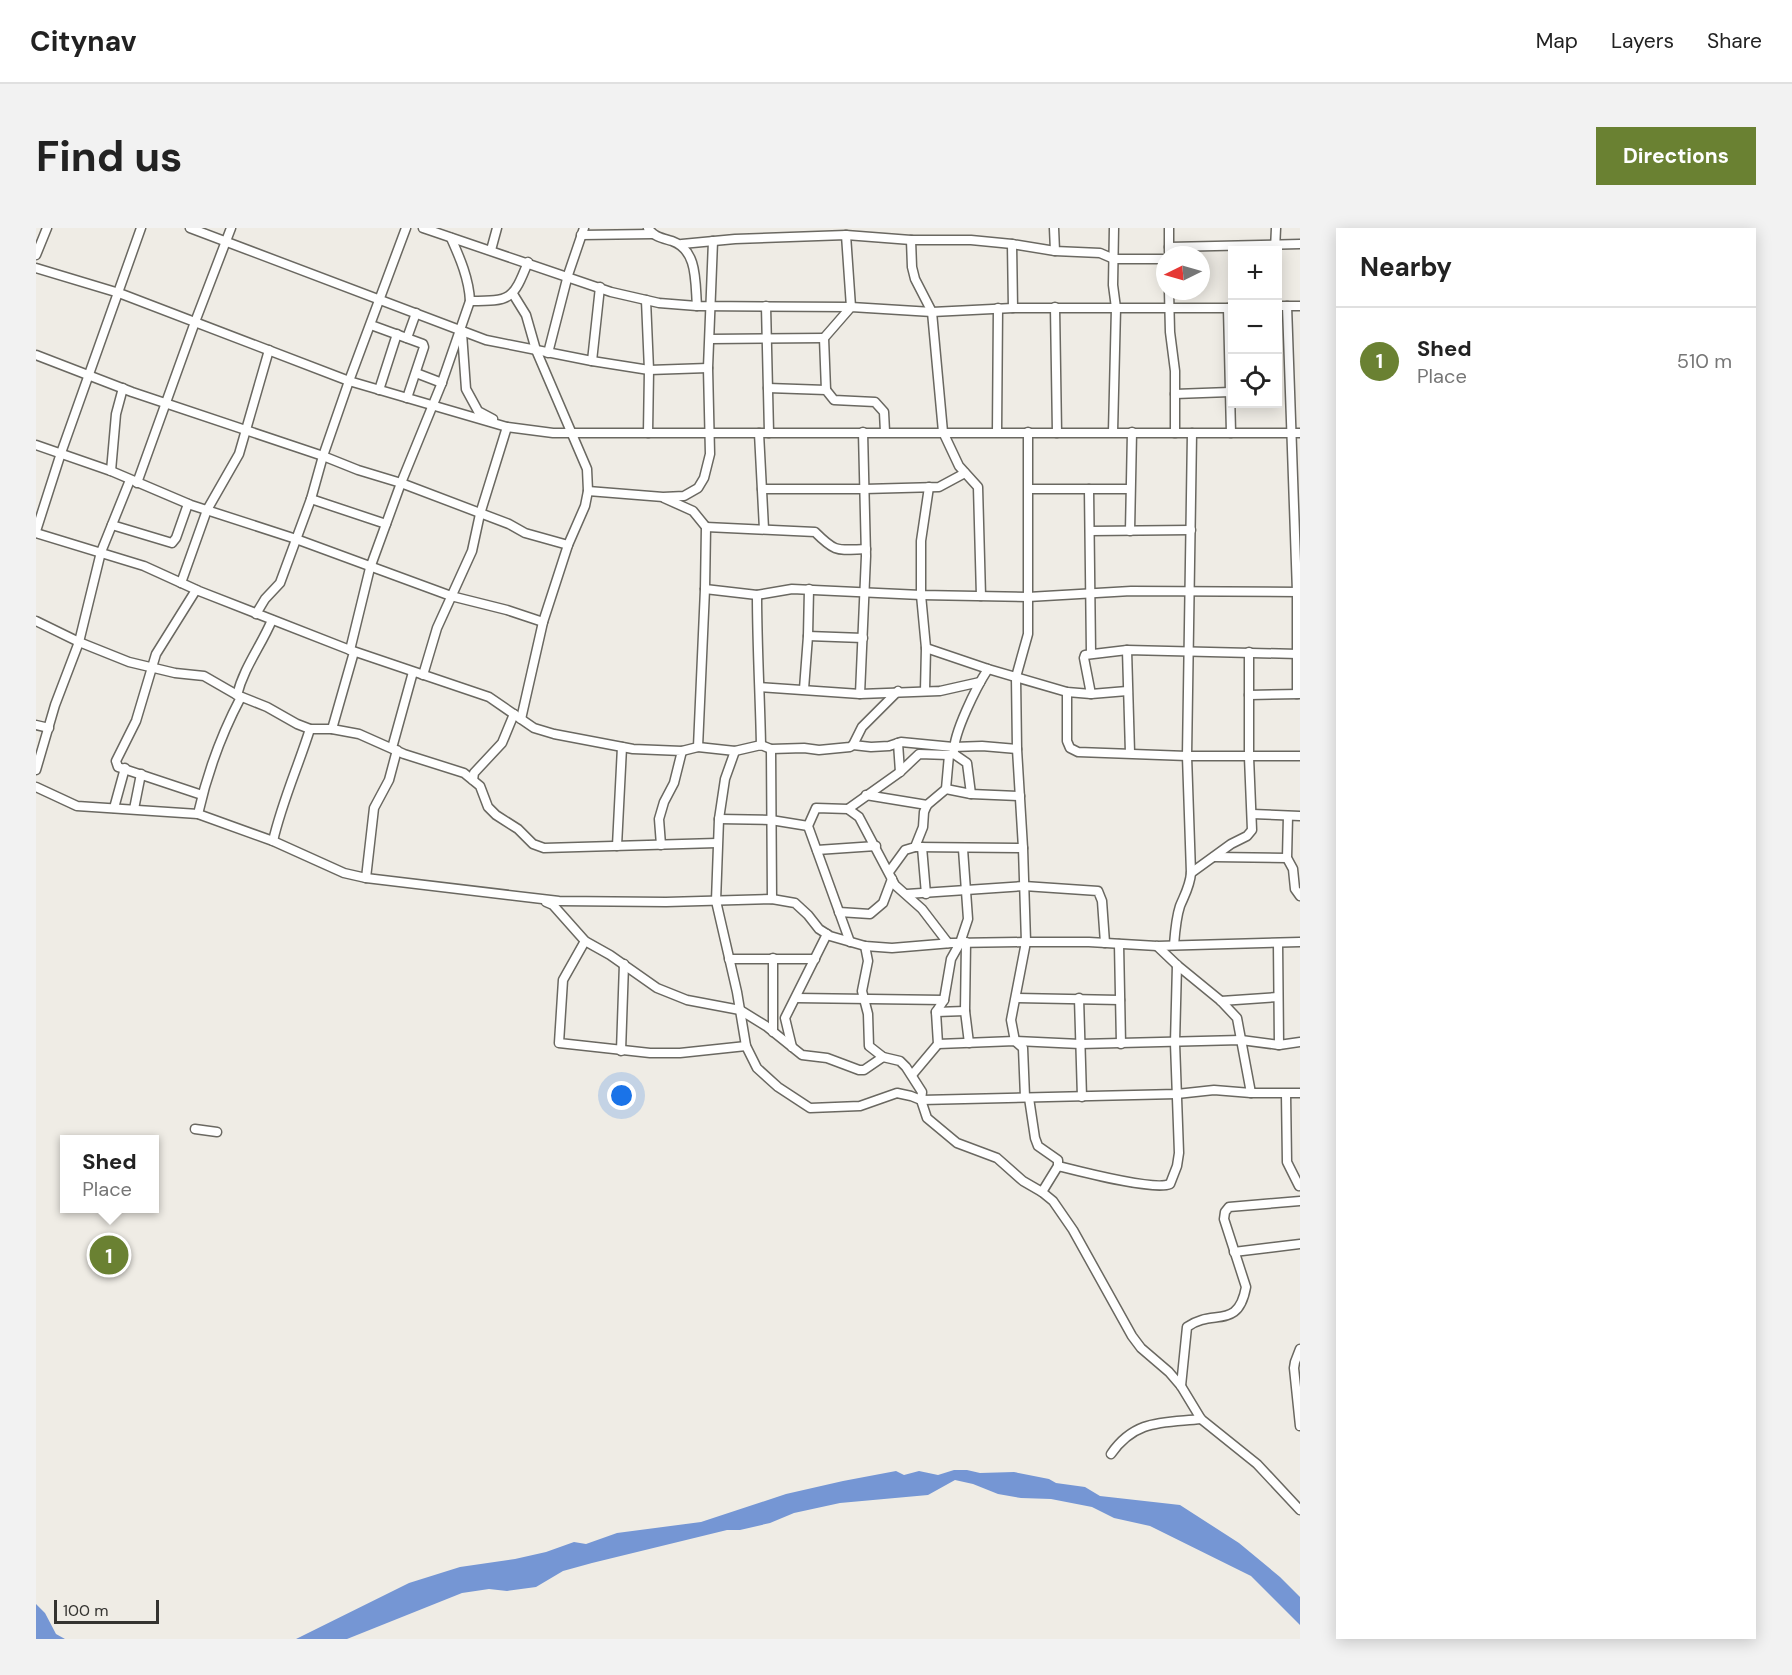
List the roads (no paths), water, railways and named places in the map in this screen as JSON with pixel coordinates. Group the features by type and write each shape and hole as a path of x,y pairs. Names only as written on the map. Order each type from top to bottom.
{"street":[{"path":"36,255 47,228"},
{"path":"141,228 61,453 36,532 144,566 196,590 352,651 489,697 534,728 622,747 682,751 698,747 735,751 761,745 771,749 819,750 850,747 862,727 898,692"},
{"path":"190,228 486,340 649,370 708,368"},
{"path":"36,770 55,705 79,642 101,552 134,482 231,228"},
{"path":"256,614 265,599 280,583 311,499 349,381 406,228"},
{"path":"423,228 600,287 659,303 697,306 851,307 932,312 998,308 1228,308"},
{"path":"492,250 497,228"},
{"path":"1054,228 1055,250"},
{"path":"1113,432 1116,308 1114,228"},
{"path":"1169,228 1169,246"},
{"path":"1275,246 1276,228"},
{"path":"548,353 568,275 582,232 650,231 682,244 846,235 910,240 971,240 1100,253 1114,259 1156,259"},
{"path":"846,235 851,307 824,338 826,390 834,400 875,402 884,412 885,432"},
{"path":"332,729 370,568 462,330 470,301 464,270 451,238"},
{"path":"910,240 915,279 932,312 943,432 959,466 978,487 981,596"},
{"path":"588,491 663,497 684,496 698,488 704,478 710,454 708,368 712,241"},
{"path":"682,244 692,258 697,306"},
{"path":"1012,244 1012,308"},
{"path":"1282,246 1300,244"},
{"path":"1210,249 1228,249"},
{"path":"470,301 498,301 513,294 528,262"},
{"path":"36,268 119,292 349,381 507,427 553,433 1296,433"},
{"path":"591,361 600,287"},
{"path":"473,780 474,773 502,743 518,716 543,622 588,491 587,469 536,350 526,315 513,294"},
{"path":"646,300 649,370 648,433"},
{"path":"1170,300 1175,432"},
{"path":"766,306 769,433"},
{"path":"1282,306 1300,306"},
{"path":"1249,695 1299,694 1296,433 1287,306"},
{"path":"997,432 998,308"},
{"path":"1055,308 1057,432"},
{"path":"407,338 416,313"},
{"path":"371,325 424,346 407,398"},
{"path":"462,330 466,389 478,411 507,427"},
{"path":"379,390 397,334"},
{"path":"710,339 824,338"},
{"path":"181,583 207,510 237,459 269,350"},
{"path":"36,355 165,404 401,483 509,524 525,533 568,545"},
{"path":"416,373 442,382"},
{"path":"111,471 116,414 123,388"},
{"path":"768,388 826,390"},
{"path":"1175,394 1228,392"},
{"path":"1230,408 1231,433"},
{"path":"423,675 434,636 472,551 480,514 507,427"},
{"path":"860,694 866,549 863,432"},
{"path":"1028,432 1028,634 1017,677 1017,749 1026,942 1011,1020 1016,1041 1023,1048 1027,1098 1035,1138 1038,1146 1056,1158 1058,1166 1042,1192"},
{"path":"1130,531 1132,432"},
{"path":"759,433 764,529"},
{"path":"1174,945 1180,906 1188,889 1191,873 1187,756 1192,433"},
{"path":"36,445 111,471 188,504 296,539 370,568 451,596 543,622"},
{"path":"762,489 929,488 939,487 965,473"},
{"path":"925,691 926,648 921,595 921,541 929,488"},
{"path":"1029,489 1130,489"},
{"path":"1089,489 1091,653"},
{"path":"663,497 693,511 706,527 698,747"},
{"path":"311,499 386,524"},
{"path":"112,525 172,543 176,538 188,504"},
{"path":"706,527 815,532 831,547 842,550 866,549"},
{"path":"1090,531 1191,530"},
{"path":"705,590 757,595 792,589 809,589 865,593 1028,597 1190,591 1299,592"},
{"path":"804,689 809,589"},
{"path":"196,590 156,654 136,722 116,761 118,766 202,795"},
{"path":"757,595 761,745"},
{"path":"198,814 202,795 239,696 246,667 264,639 272,620"},
{"path":"36,621 109,656 151,669 180,674 200,674 239,696 267,707 294,723 310,729 332,729 359,734 394,749 464,773 480,786 488,807 496,815 519,829 533,844 544,848 717,843"},
{"path":"808,636 863,638"},
{"path":"926,648 1067,692 1090,694 1127,691"},
{"path":"1090,694 1084,658 1085,655 1091,653 1126,650 1298,654"},
{"path":"1126,650 1130,753"},
{"path":"1191,873 1231,844 1247,836 1252,830 1249,757 1250,652"},
{"path":"926,894 919,847 924,812 927,805 946,789 952,752 980,682 988,669"},
{"path":"366,878 374,808 389,780 394,749 413,672"},
{"path":"760,687 860,694 956,689 980,682"},
{"path":"1067,692 1066,738 1070,748 1077,752 1187,756 1300,756"},
{"path":"36,725 49,728"},
{"path":"273,842 282,804 297,771 310,729"},
{"path":"853,744 871,747 898,743 920,744 952,752 967,764 971,794"},
{"path":"898,743 900,772"},
{"path":"919,754 920,744"},
{"path":"848,809 900,772 919,754 952,752 982,746 1017,749"},
{"path":"617,846 622,747"},
{"path":"771,749 772,899"},
{"path":"661,845 659,819 664,802 674,783 682,751"},
{"path":"735,751 725,779 719,819 716,902 746,1046 757,1068 766,1077 810,1108 860,1106 897,1093 921,1100 1177,1094 1214,1090 1300,1093"},
{"path":"114,808 125,768"},
{"path":"134,808 141,774"},
{"path":"36,787 77,806 198,814 273,842 344,873 366,878 560,901 716,902 772,899 795,903 819,929 827,934 865,946 892,948 948,943 1026,942 1157,946 1300,942"},
{"path":"946,789 971,794 1020,796"},
{"path":"866,795 927,805"},
{"path":"850,942 808,826 816,808 848,809 859,817 895,885 922,909 948,943"},
{"path":"1252,814 1300,816"},
{"path":"1288,816 1287,858 1293,869 1295,889 1300,896"},
{"path":"719,819 771,820 808,826"},
{"path":"817,850 876,846"},
{"path":"839,912 870,914 878,909 883,903 891,876 905,850 919,847 1023,848"},
{"path":"963,849 968,919 963,943 965,1011 969,1043"},
{"path":"1214,857 1287,858"},
{"path":"907,894 1024,886 1098,891 1102,901 1105,943"},
{"path":"531,898 553,904 585,941 624,964 657,988 687,1000 740,1010 802,1055 827,1058 859,1070 864,1070 883,1057"},
{"path":"792,1047 785,1018 827,934"},
{"path":"585,941 563,980 560,1043 621,1051 680,1053 746,1046"},
{"path":"912,1075 938,1044 936,1012 944,1000 951,959 963,943"},
{"path":"1278,943 1279,1045"},
{"path":"1119,944 1121,1044"},
{"path":"865,946 868,961 863,982 863,999 868,1014 869,1046 883,1057 900,1061 912,1075 922,1092 921,1100 927,1118 957,1143 997,1158 1053,1202 1073,1230 1132,1336 1141,1348 1169,1372 1181,1386 1201,1419 1257,1464 1300,1510"},
{"path":"1157,946 1221,1001 1237,1018 1251,1093"},
{"path":"773,958 773,1032"},
{"path":"729,959 815,959"},
{"path":"621,1051 624,964"},
{"path":"1058,1166 1118,1180 1162,1186 1170,1184 1179,1153 1175,1043 1177,965"},
{"path":"1221,1001 1278,997"},
{"path":"796,998 944,1000"},
{"path":"1017,998 1120,1000"},
{"path":"1079,998 1082,1097"},
{"path":"936,1012 965,1011"},
{"path":"938,1044 1016,1041 1121,1044 1241,1040 1279,1045 1300,1042"},
{"path":"1181,1386 1187,1327 1194,1321 1226,1316 1241,1306 1246,1287 1224,1219 1225,1212 1229,1207 1300,1200 1300,1185 1287,1162 1286,1094"},
{"path":"195,1129 217,1132"},
{"path":"1234,1252 1300,1244"},
{"path":"1300,1349 1294,1362 1300,1426"},
{"path":"1111,1454 1125,1437 1140,1428 1161,1423 1201,1419"}],"water":[{"path":"954,1470 980,1473 1014,1472 1049,1479 1056,1483 1085,1487 1100,1496 1180,1505 1239,1543 1300,1597 1300,1625 1251,1576 1150,1526 1114,1518 1092,1507 1051,1499 1021,1498 998,1494 955,1480 928,1495 840,1503 794,1513 770,1523 740,1530 727,1530 592,1563 563,1571 536,1587 507,1591 489,1589 462,1593 347,1639 296,1639 409,1583 460,1567 515,1559 546,1552 574,1542 586,1544 617,1533 701,1522 786,1494 843,1481 896,1471 904,1475 919,1471 938,1475"},
{"path":"36,1604 45,1613 56,1634 65,1639 36,1639"}],"place":[{"name":"Shed","path":"109,1255"}]}
